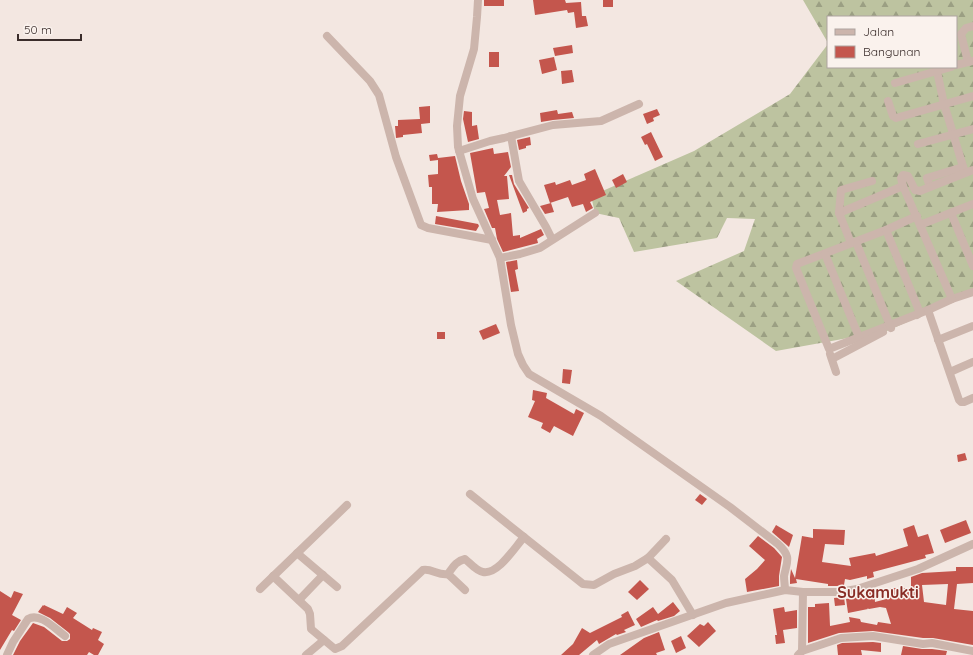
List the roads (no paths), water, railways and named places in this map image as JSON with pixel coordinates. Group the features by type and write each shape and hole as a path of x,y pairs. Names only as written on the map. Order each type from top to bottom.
{"street":[{"path":"478,0 478,17 474,49 460,96 457,126 459,151 473,199 500,258 511,325 518,354 523,365 529,374 601,416 730,506 785,550 788,561 784,578 785,590"},
{"path":"957,66 970,61 961,34 966,28 973,26"},
{"path":"326,36 370,81 379,95 396,157 421,225 428,228 492,240"},
{"path":"895,83 948,68"},
{"path":"937,71 944,104 953,134 967,170 927,178 930,187 920,191 917,191 908,176 903,175 901,178 903,186 952,299"},
{"path":"888,101 893,116 896,118 973,96"},
{"path":"459,151 490,141 553,125 601,121 639,104"},
{"path":"918,144 973,129"},
{"path":"511,136 519,181 546,226 552,240"},
{"path":"872,181 841,190 839,213 891,326"},
{"path":"839,213 903,186"},
{"path":"920,225 973,204"},
{"path":"500,258 540,248 595,213"},
{"path":"951,213 973,266"},
{"path":"836,372 829,349 796,266 797,264 886,230 917,216"},
{"path":"886,230 938,340 961,402 973,398"},
{"path":"825,254 860,340"},
{"path":"829,349 860,340 952,299 973,292"},
{"path":"938,340 973,326"},
{"path":"832,358 860,340"},
{"path":"950,372 973,362"},
{"path":"470,494 583,584 594,585 614,574 635,566 648,558 666,539"},
{"path":"260,589 347,505"},
{"path":"273,576 308,609 310,614 311,629 335,649 342,646 423,570 427,569 442,575 448,574 457,562 465,559 478,570 483,572 491,572 498,568 524,537"},
{"path":"593,655 609,644 726,603 785,590 803,592 839,592 857,589 918,569 973,544"},
{"path":"297,553 337,587"},
{"path":"648,558 672,580 693,615"},
{"path":"448,574 465,590"},
{"path":"299,600 323,575"},
{"path":"803,592 800,653 841,638 873,636 923,644 932,643 973,651"},
{"path":"7,655 13,642 28,619 32,617 39,617 65,636"},
{"path":"306,655 324,640"}],"district":[{"name":"Sukamukti","path":"878,592"}]}
